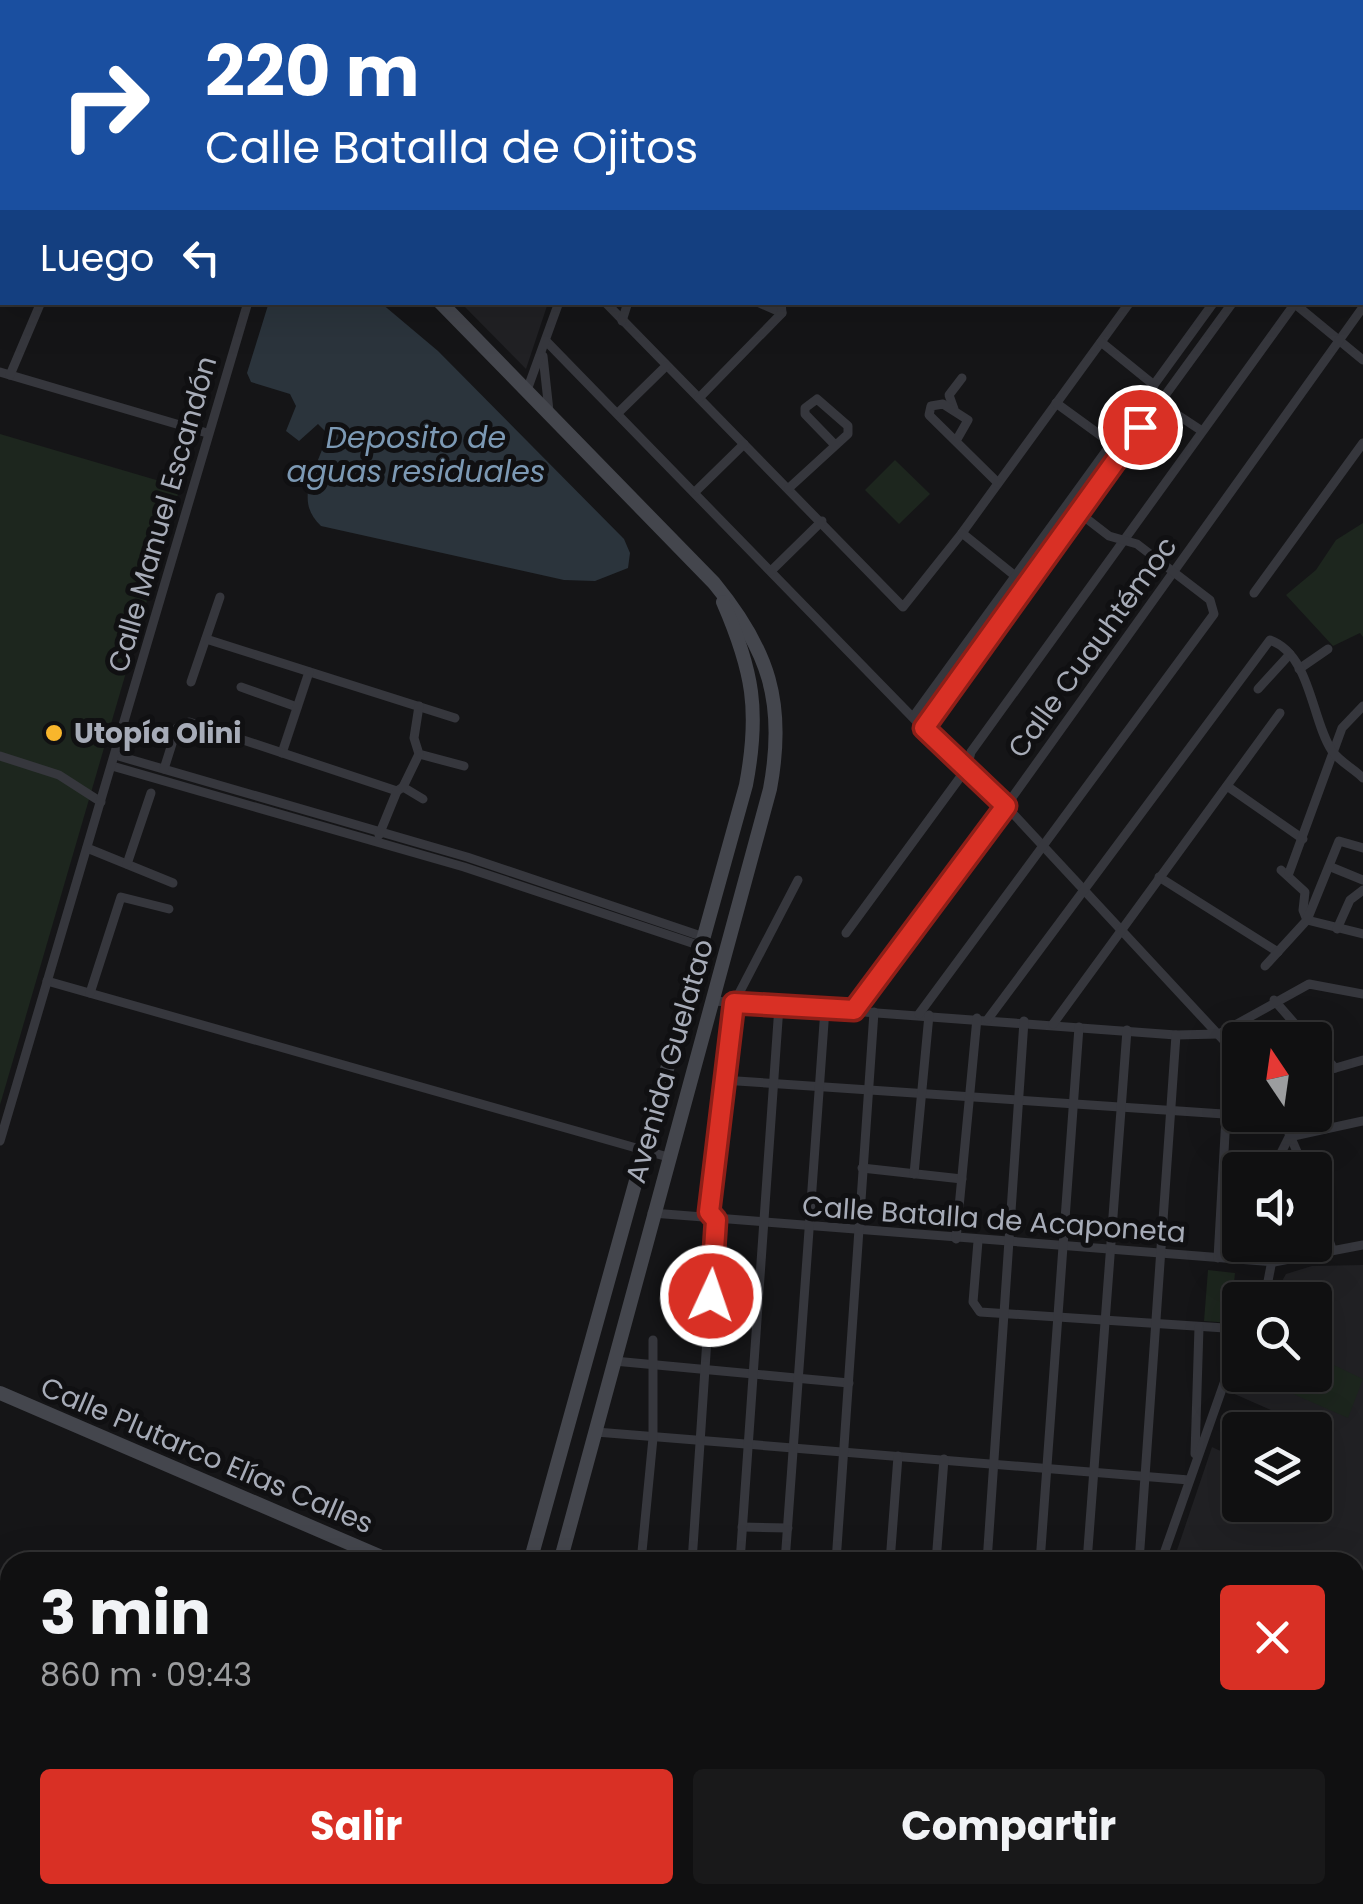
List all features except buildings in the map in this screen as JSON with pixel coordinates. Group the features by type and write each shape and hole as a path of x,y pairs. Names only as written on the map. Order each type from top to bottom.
{"main road":[{"name":"Avenida Guelatao","path":"441,305 714,583 748,624 763,654 778,724 770,789 563,1552"},
{"name":"Avenida Guelatao","path":"533,1552 746,785 754,692 748,664 714,583"},
{"name":"Calle Plutarco Elías Calles","path":"0,1393 371,1552"}],"street":[{"path":"40,305 5,374 207,433"},
{"name":"Calle Manuel Escandón","path":"0,1142 247,305"},
{"path":"526,392 558,305"},
{"path":"608,305 903,606 962,534 1128,305"},
{"path":"622,320 627,305"},
{"path":"913,717 1212,305"},
{"path":"924,728 1231,305"},
{"path":"846,933 967,768 971,752 1120,541 1295,305"},
{"path":"1298,305 1363,360"},
{"name":"Calle Cuauhtémoc","path":"854,1010 1006,806 1363,307"},
{"path":"699,398 782,308"},
{"path":"546,342 696,490 913,717 1006,806 1222,1037"},
{"path":"1101,342 1154,385"},
{"path":"543,354 550,415"},
{"path":"618,414 666,366"},
{"path":"956,441 968,422 954,409 949,395 962,378"},
{"path":"789,488 835,445 848,428 818,399 805,408 805,414 835,445"},
{"path":"1158,402 1202,430"},
{"path":"1056,403 1110,443"},
{"path":"954,409 935,404 928,410 998,484"},
{"path":"1254,593 1363,443"},
{"path":"696,490 744,444"},
{"path":"914,1174 922,1095 924,1015 1215,608 1137,544 1120,541 1078,512"},
{"path":"771,571 822,522"},
{"path":"962,534 1014,575"},
{"path":"192,682 220,596"},
{"path":"206,639 455,718"},
{"path":"956,1239 983,1018 1270,640 1290,654 1335,755 1363,778"},
{"path":"1299,670 1328,649"},
{"path":"1258,689 1290,654"},
{"path":"955,658 965,668"},
{"path":"282,753 309,672"},
{"path":"241,688 298,707"},
{"path":"379,838 418,754 414,738 419,706"},
{"path":"1363,706 1342,728 1303,839 1285,872 1305,892 1303,910 1308,920 1363,934"},
{"path":"1052,1024 1280,714"},
{"path":"164,768 177,728 185,722 423,799"},
{"path":"418,754 464,766"},
{"path":"0,756 59,775 101,802"},
{"path":"113,760 164,768 256,802"},
{"path":"113,760 466,862 703,941"},
{"path":"1226,786 1303,839"},
{"path":"127,864 151,793"},
{"path":"1265,966 1308,920 1339,840 1363,848"},
{"path":"87,848 173,883"},
{"path":"1331,867 1363,880"},
{"path":"1160,877 1278,952"},
{"path":"693,1552 716,1220 709,1212 734,1003 798,880"},
{"path":"1336,928 1350,900 1363,890"},
{"path":"90,994 121,897 169,908"},
{"path":"47,980 668,1157"},
{"path":"714,1002 983,1018 1176,1035 1219,1034 1296,988 1319,983 1363,994"},
{"path":"1274,1000 1294,1022"},
{"path":"741,1552 779,1006"},
{"path":"787,1552 825,1008"},
{"path":"837,1552 874,1012"},
{"path":"988,1552 1024,1021"},
{"path":"1041,1552 1079,1027"},
{"path":"1089,1552 1127,1030"},
{"path":"1140,1552 1142,1477 1176,1035"},
{"path":"1332,1069 1363,1060"},
{"path":"1332,1065 1335,1068"},
{"path":"722,1080 1222,1115"},
{"path":"1289,1137 1363,1121"},
{"path":"1218,1258 1226,1132"},
{"path":"1287,1132 1296,1152"},
{"path":"1282,1152 1289,1137"},
{"path":"862,1168 962,1178"},
{"name":"Calle Batalla de Acaponeta","path":"652,1214 1222,1258"},
{"path":"1332,1239 1336,1248 1363,1248"},
{"path":"978,1242 974,1308 1056,1318 1222,1328"},
{"name":"Calle Batalla de Acaponeta","path":"1332,1249 1336,1248"},
{"path":"1266,1282 1274,1262"},
{"path":"1195,1462 1199,1327"},
{"path":"642,1552 653,1438 653,1340"},
{"path":"614,1362 850,1382"},
{"path":"1165,1552 1222,1388"},
{"path":"596,1432 1190,1480"},
{"path":"891,1552 898,1456"},
{"path":"937,1552 944,1458"},
{"path":"742,1527 788,1528"}],"shaded area":[{"path":"463,305 547,305 526,369"},
{"name":"Utopía Olini","path":"0,434 180,487 0,1105"},
{"path":"895,460 930,494 899,524 865,490"},
{"path":"1363,523 1363,637 1360,633 1333,646 1286,595 1316,570 1336,540"},
{"path":"1363,1265 1363,1552 1176,1552 1212,1447 1222,1452 1222,1522 1332,1522 1332,1412 1273,1412 1230,1392 1332,1392 1332,1282 1281,1282 1286,1274 1312,1266"},
{"path":"1208,1270 1235,1273 1234,1282 1222,1282 1222,1322 1204,1321"},
{"path":"1332,1364 1363,1379 1348,1418 1291,1393 1332,1392"}],"water":[{"name":"Deposito de aguas residuales","path":"268,305 383,305 438,351 624,539 630,553 628,568 595,581 564,580 321,526 312,515 308,493 327,433 318,424 299,441 286,431 296,406 290,394 251,382 247,373"}],"place":[{"name":"Utopía Olini","path":"54,733"}],"route":[{"path":"711,1296 716,1220 709,1212 734,1003 854,1010 1006,806 924,728 1140,427"}]}
